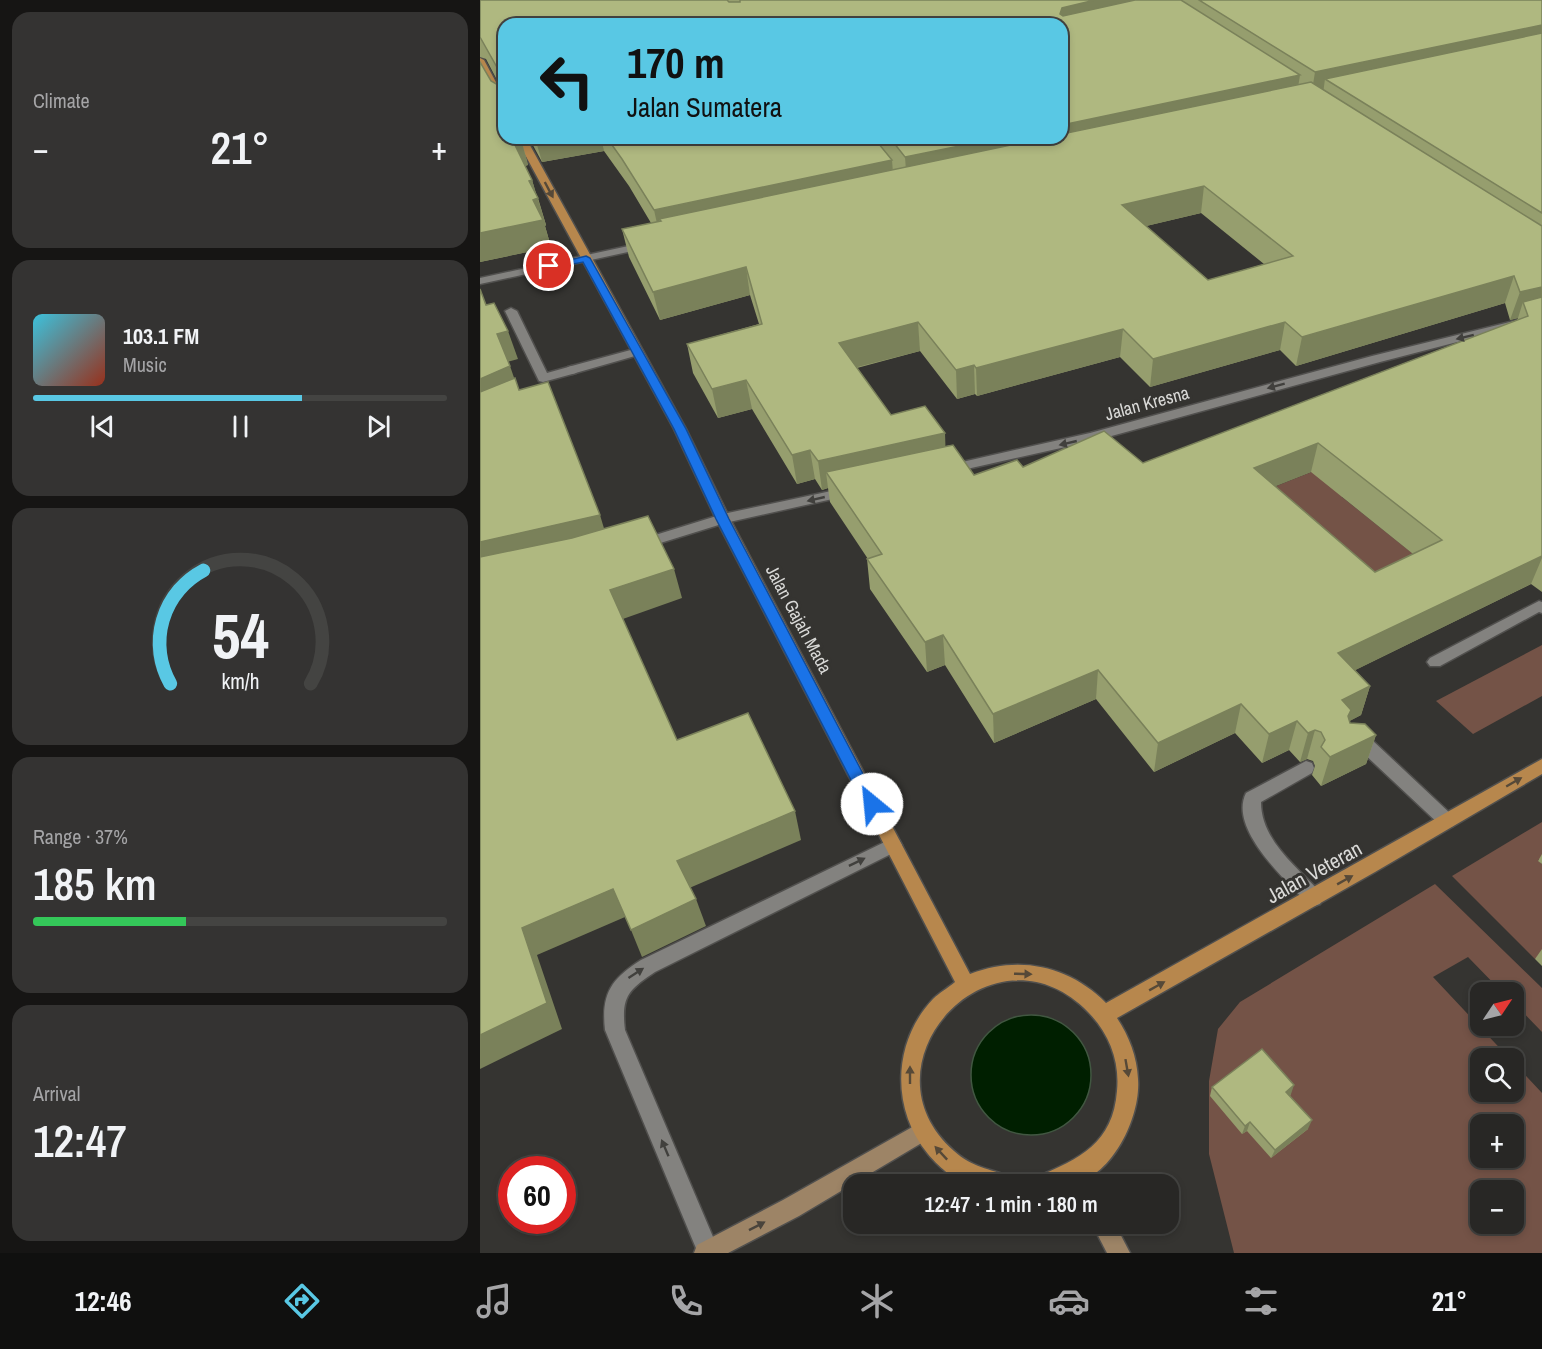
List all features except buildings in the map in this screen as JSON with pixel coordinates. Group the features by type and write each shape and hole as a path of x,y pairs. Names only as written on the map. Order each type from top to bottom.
{"main road":[{"path":"480,60 498,94"},
{"name":"Jalan Gajah Mada","path":"525,144 680,429 723,519 966,985"},
{"name":"Jalan Veteran","path":"1106,1014 1314,898 1542,766"},
{"path":"969,1174 945,1158 923,1131 910,1098 910,1064 921,1031 940,1005 966,985 995,975 1025,973 1056,979 1083,993 1106,1014 1123,1046 1129,1080 1124,1116 1105,1149 1083,1174"},
{"path":"707,1252 791,1208 923,1131"},
{"path":"1109,1234 1119,1253"}],"street":[{"path":"480,281 657,243"},
{"path":"511,311 541,383 572,370 638,352"},
{"name":"Jalan Kresna","path":"930,473 1092,437 1376,359 1542,317"},
{"path":"628,548 723,519 861,489"},
{"path":"1435,662 1539,606 1542,608"},
{"path":"1350,746 1358,743 1366,745 1447,821"},
{"path":"1306,768 1252,798 1252,816 1262,841 1314,898"},
{"path":"707,1252 615,1030 612,1012 615,994 627,980 648,966 893,844"}],"shaded area":[{"path":"1459,413 1342,497 1432,569 1366,602 1249,497"},
{"path":"1542,645 1542,696 1473,734 1436,701"},
{"path":"1542,822 1542,858 1538,860 1542,864 1542,955 1535,959 1452,876"},
{"path":"1435,884 1542,988 1542,1032 1524,1013 1524,982 1492,982 1468,957 1433,977 1470,1016 1470,1036 1488,1036 1500,1048 1470,1048 1470,1102 1524,1102 1524,1074 1542,1093 1542,1253 1234,1253 1209,1154 1209,1081 1218,1029 1240,1002"},
{"path":"1031,1015 1054,1020 1073,1033 1086,1052 1091,1075 1086,1098 1073,1117 1054,1130 1031,1135 1008,1130 989,1117 976,1098 971,1075 976,1052 989,1033 1008,1020"}],"route":[{"path":"549,266 586,258 680,429 723,519 872,804"}]}
